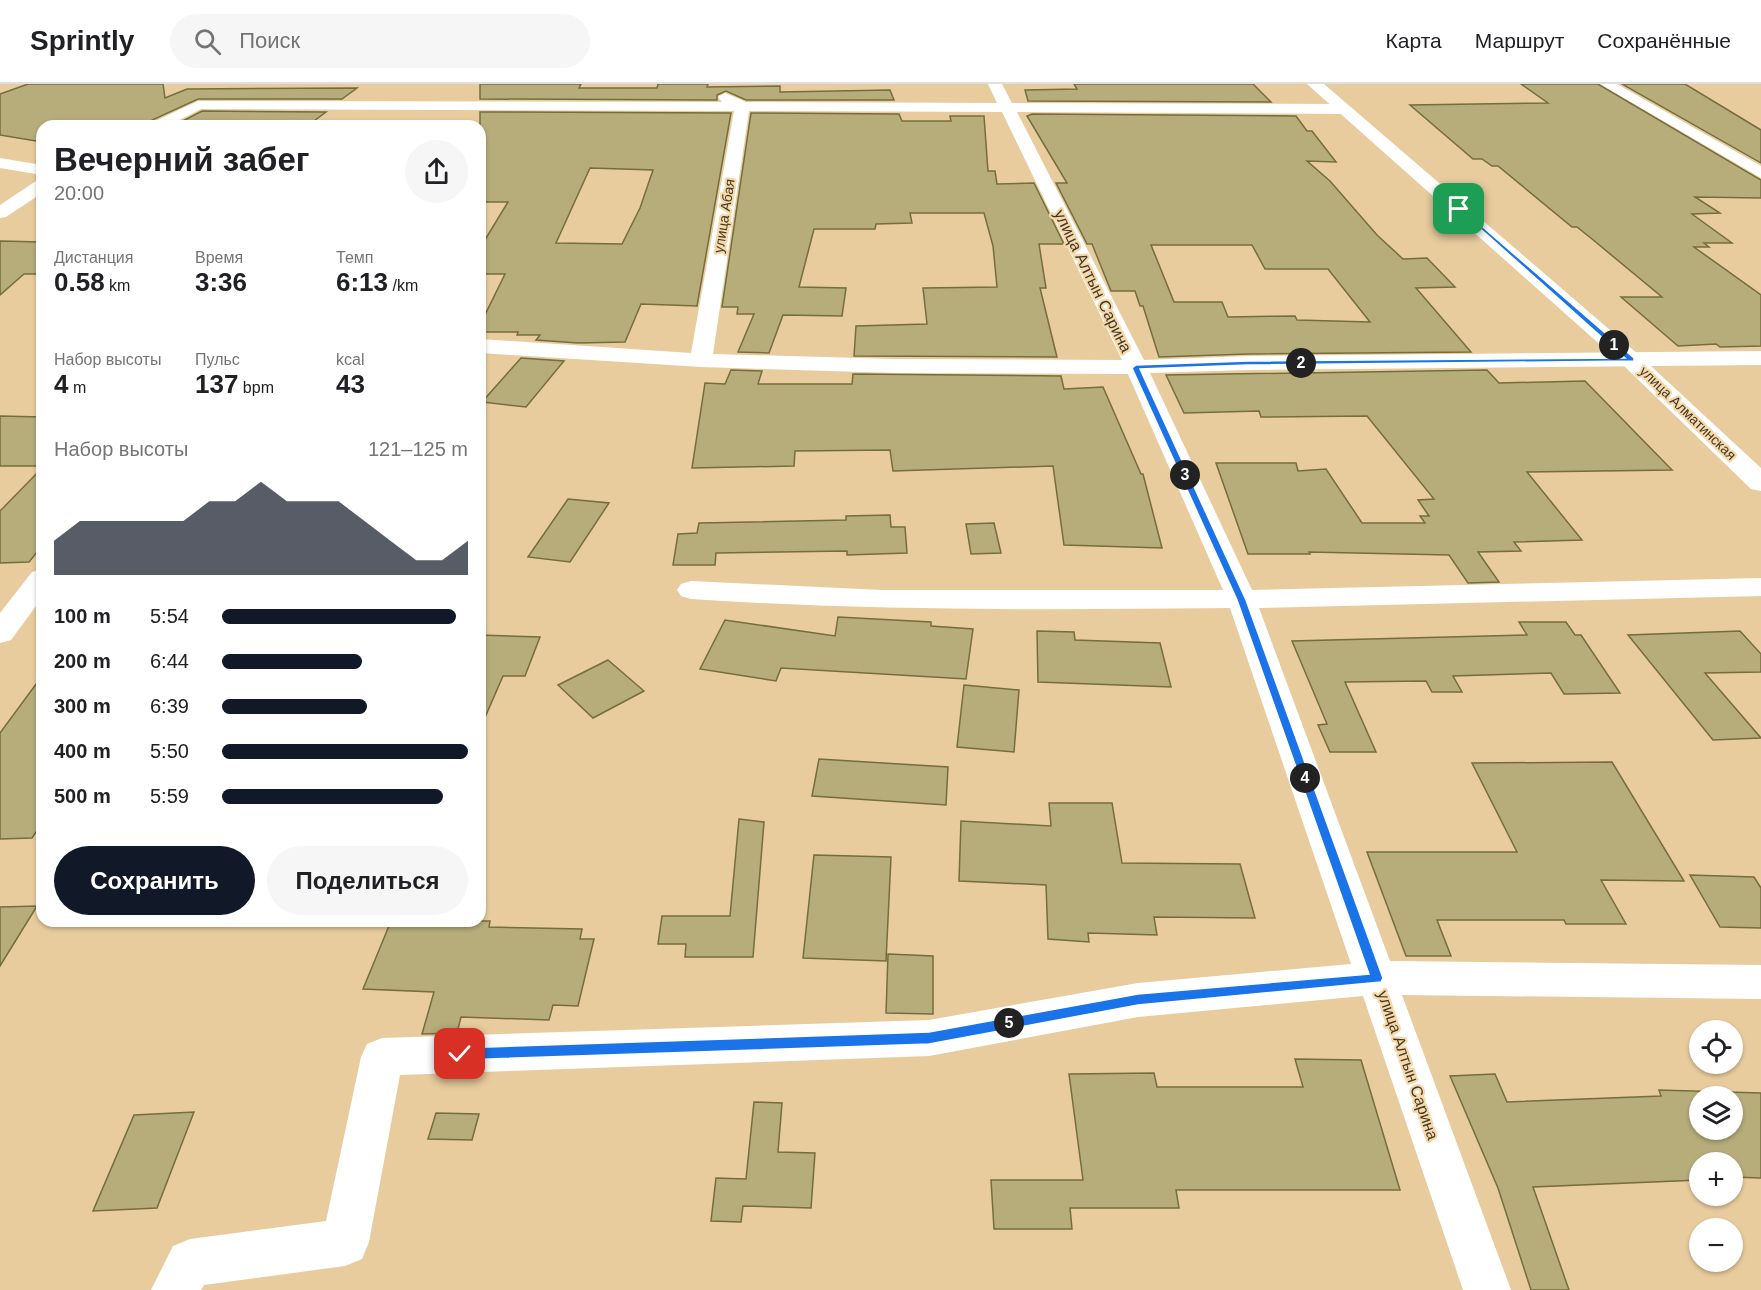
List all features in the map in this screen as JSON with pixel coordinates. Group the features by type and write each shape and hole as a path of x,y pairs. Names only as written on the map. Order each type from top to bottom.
{"street":[{"path":"727,84 725,97 730,102 742,106"},
{"name":"улица Алматинская","path":"1315,84 1631,360 1761,483"},
{"path":"1607,84 1761,173"},
{"path":"168,120 235,88"},
{"path":"463,119 484,91"},
{"path":"198,105 742,106 1001,95 1344,109"},
{"name":"улица Алтын Сарина","path":"1001,95 1136,368 1242,600 1487,1290"},
{"name":"улица Абая","path":"701,360 742,106"},
{"path":"0,163 36,169"},
{"path":"0,213 35,189"},
{"path":"486,346 701,360 896,366 1136,368 1248,363 1761,358"},
{"path":"0,633 36,586"},
{"path":"691,590 751,595 920,600 1242,600 1761,587"},
{"path":"175,1290 190,1263 345,1242 382,1057 929,1038 1138,1000 1377,978 1761,982"}],"building":[{"path":"28,84 163,84 165,98 187,89 357,88 342,99 198,99 152,120 36,120 36,141 0,135 0,94"},
{"path":"480,84 581,84 579,88 657,88 658,84 708,84 707,87 780,86 780,92 890,90 894,100 746,100 726,91 717,95 717,100 480,99"},
{"path":"1074,84 1253,84 1271,102 1028,101 1025,90 1077,89"},
{"path":"1521,84 1598,84 1761,180 1761,198 1695,197 1720,213 1692,214 1732,243 1704,243 1709,247 1694,247 1761,295 1761,346 1720,347 1716,344 1678,346 1621,297 1662,297 1498,166 1492,166 1482,159 1473,159 1410,105 1548,103"},
{"path":"1622,84 1685,84 1761,130 1761,163"},
{"path":"202,111 326,112 315,120 185,120"},
{"path":"480,112 731,113 697,306 641,304 625,342 578,343 536,340 540,335 486,332 486,313 505,274 486,274 486,238 508,202 486,202 486,120 480,120","holes":["590,168 653,170 640,208 622,244 556,243"]},
{"path":"751,113 899,114 902,121 951,121 950,116 984,116 988,171 995,171 997,184 1034,183 1064,244 1039,244 1046,288 1040,288 1057,357 854,356 856,326 927,324 923,288 997,287 993,246 984,213 910,213 912,223 876,224 875,229 814,229 799,287 846,288 842,316 783,315 769,353 738,352 754,314 737,314 738,307 722,307"},
{"path":"1032,114 1296,116 1307,131 1312,131 1336,162 1307,161 1330,181 1377,235 1403,259 1427,258 1455,287 1416,288 1471,352 1159,357 1143,306 1140,306 1135,291 1111,291 1092,244 1087,244 1056,183 1067,183 1027,116","holes":["1151,245 1252,245 1265,269 1328,269 1370,322 1297,320 1295,316 1228,317 1222,302 1174,302"]},
{"path":"0,241 36,242 36,274 24,274 0,295"},
{"path":"521,358 564,361 526,407 486,402 486,397"},
{"path":"731,370 762,371 758,384 852,384 853,374 1061,376 1064,389 1103,387 1141,474 1143,474 1162,548 1064,545 1053,466 893,471 890,450 795,451 794,466 692,468 705,383 725,384"},
{"path":"1487,370 1499,383 1585,381 1672,470 1527,472 1582,540 1514,542 1521,551 1478,552 1499,582 1468,583 1449,555 1309,552 1310,554 1248,554 1216,463 1296,463 1298,471 1326,469 1362,523 1425,523 1420,516 1429,516 1418,500 1434,499 1367,416 1261,417 1259,411 1184,413 1166,375"},
{"path":"0,416 36,417 36,466 0,466"},
{"path":"36,474 36,553 29,562 0,563 0,511"},
{"path":"568,499 609,503 570,562 528,557"},
{"path":"890,515 891,527 905,527 907,553 847,555 847,551 716,553 715,565 673,565 678,534 697,533 699,523 846,520 846,516"},
{"path":"994,523 1001,553 971,554 966,524"},
{"path":"838,617 931,622 931,626 973,629 966,679 781,668 776,681 700,669 725,620 835,636"},
{"path":"1519,622 1566,622 1575,635 1581,635 1620,693 1564,694 1551,673 1453,676 1462,692 1432,692 1426,681 1345,682 1376,752 1330,752 1318,725 1327,724 1292,641 1527,635"},
{"path":"1037,631 1074,632 1075,640 1160,643 1171,687 1038,682"},
{"path":"1740,631 1761,654 1761,672 1705,673 1761,738 1713,740 1628,635"},
{"path":"486,635 540,637 525,676 503,676 486,715"},
{"path":"608,660 644,691 593,718 558,685"},
{"path":"36,684 36,832 32,838 0,839 0,733"},
{"path":"964,685 1019,690 1014,752 957,747"},
{"path":"819,759 948,767 946,805 812,796"},
{"path":"1612,762 1684,881 1601,880 1626,924 1566,924 1564,920 1437,920 1451,956 1406,956 1367,852 1517,852 1472,763"},
{"path":"1049,803 1112,803 1122,863 1240,864 1255,918 1154,917 1157,935 1088,933 1089,942 1048,939 1046,885 959,881 961,821 1051,826"},
{"path":"739,819 764,822 753,957 685,957 686,944 658,944 662,916 730,916"},
{"path":"814,855 891,857 886,961 803,958"},
{"path":"1690,875 1754,877 1761,888 1761,928 1720,927"},
{"path":"36,906 0,966 0,907"},
{"path":"486,921 490,921 489,927 582,929 580,939 594,939 578,1006 553,1005 549,1020 461,1017 457,1033 422,1034 434,992 363,989 389,927 486,927"},
{"path":"888,954 933,956 933,1014 886,1013"},
{"path":"1295,1059 1361,1060 1400,1190 1176,1190 1179,1208 1070,1208 1072,1229 994,1229 991,1180 1083,1180 1069,1074 1154,1073 1157,1087 1303,1087"},
{"path":"1495,1074 1507,1102 1661,1096 1659,1090 1689,1091 1689,1140 1743,1140 1743,1092 1761,1093 1761,1178 1743,1177 1743,1152 1689,1152 1689,1180 1533,1187 1569,1290 1531,1290 1498,1188 1450,1076"},
{"path":"754,1102 782,1103 778,1152 815,1153 811,1208 743,1206 741,1222 711,1221 716,1178 746,1179"},
{"path":"194,1112 157,1208 93,1211 134,1115"},
{"path":"436,1113 479,1114 472,1140 428,1139"}],"route":[{"path":"460,1054 929,1038 1138,1000 1377,978 1242,600 1136,368 1248,363 1631,360 1459,209"}]}
